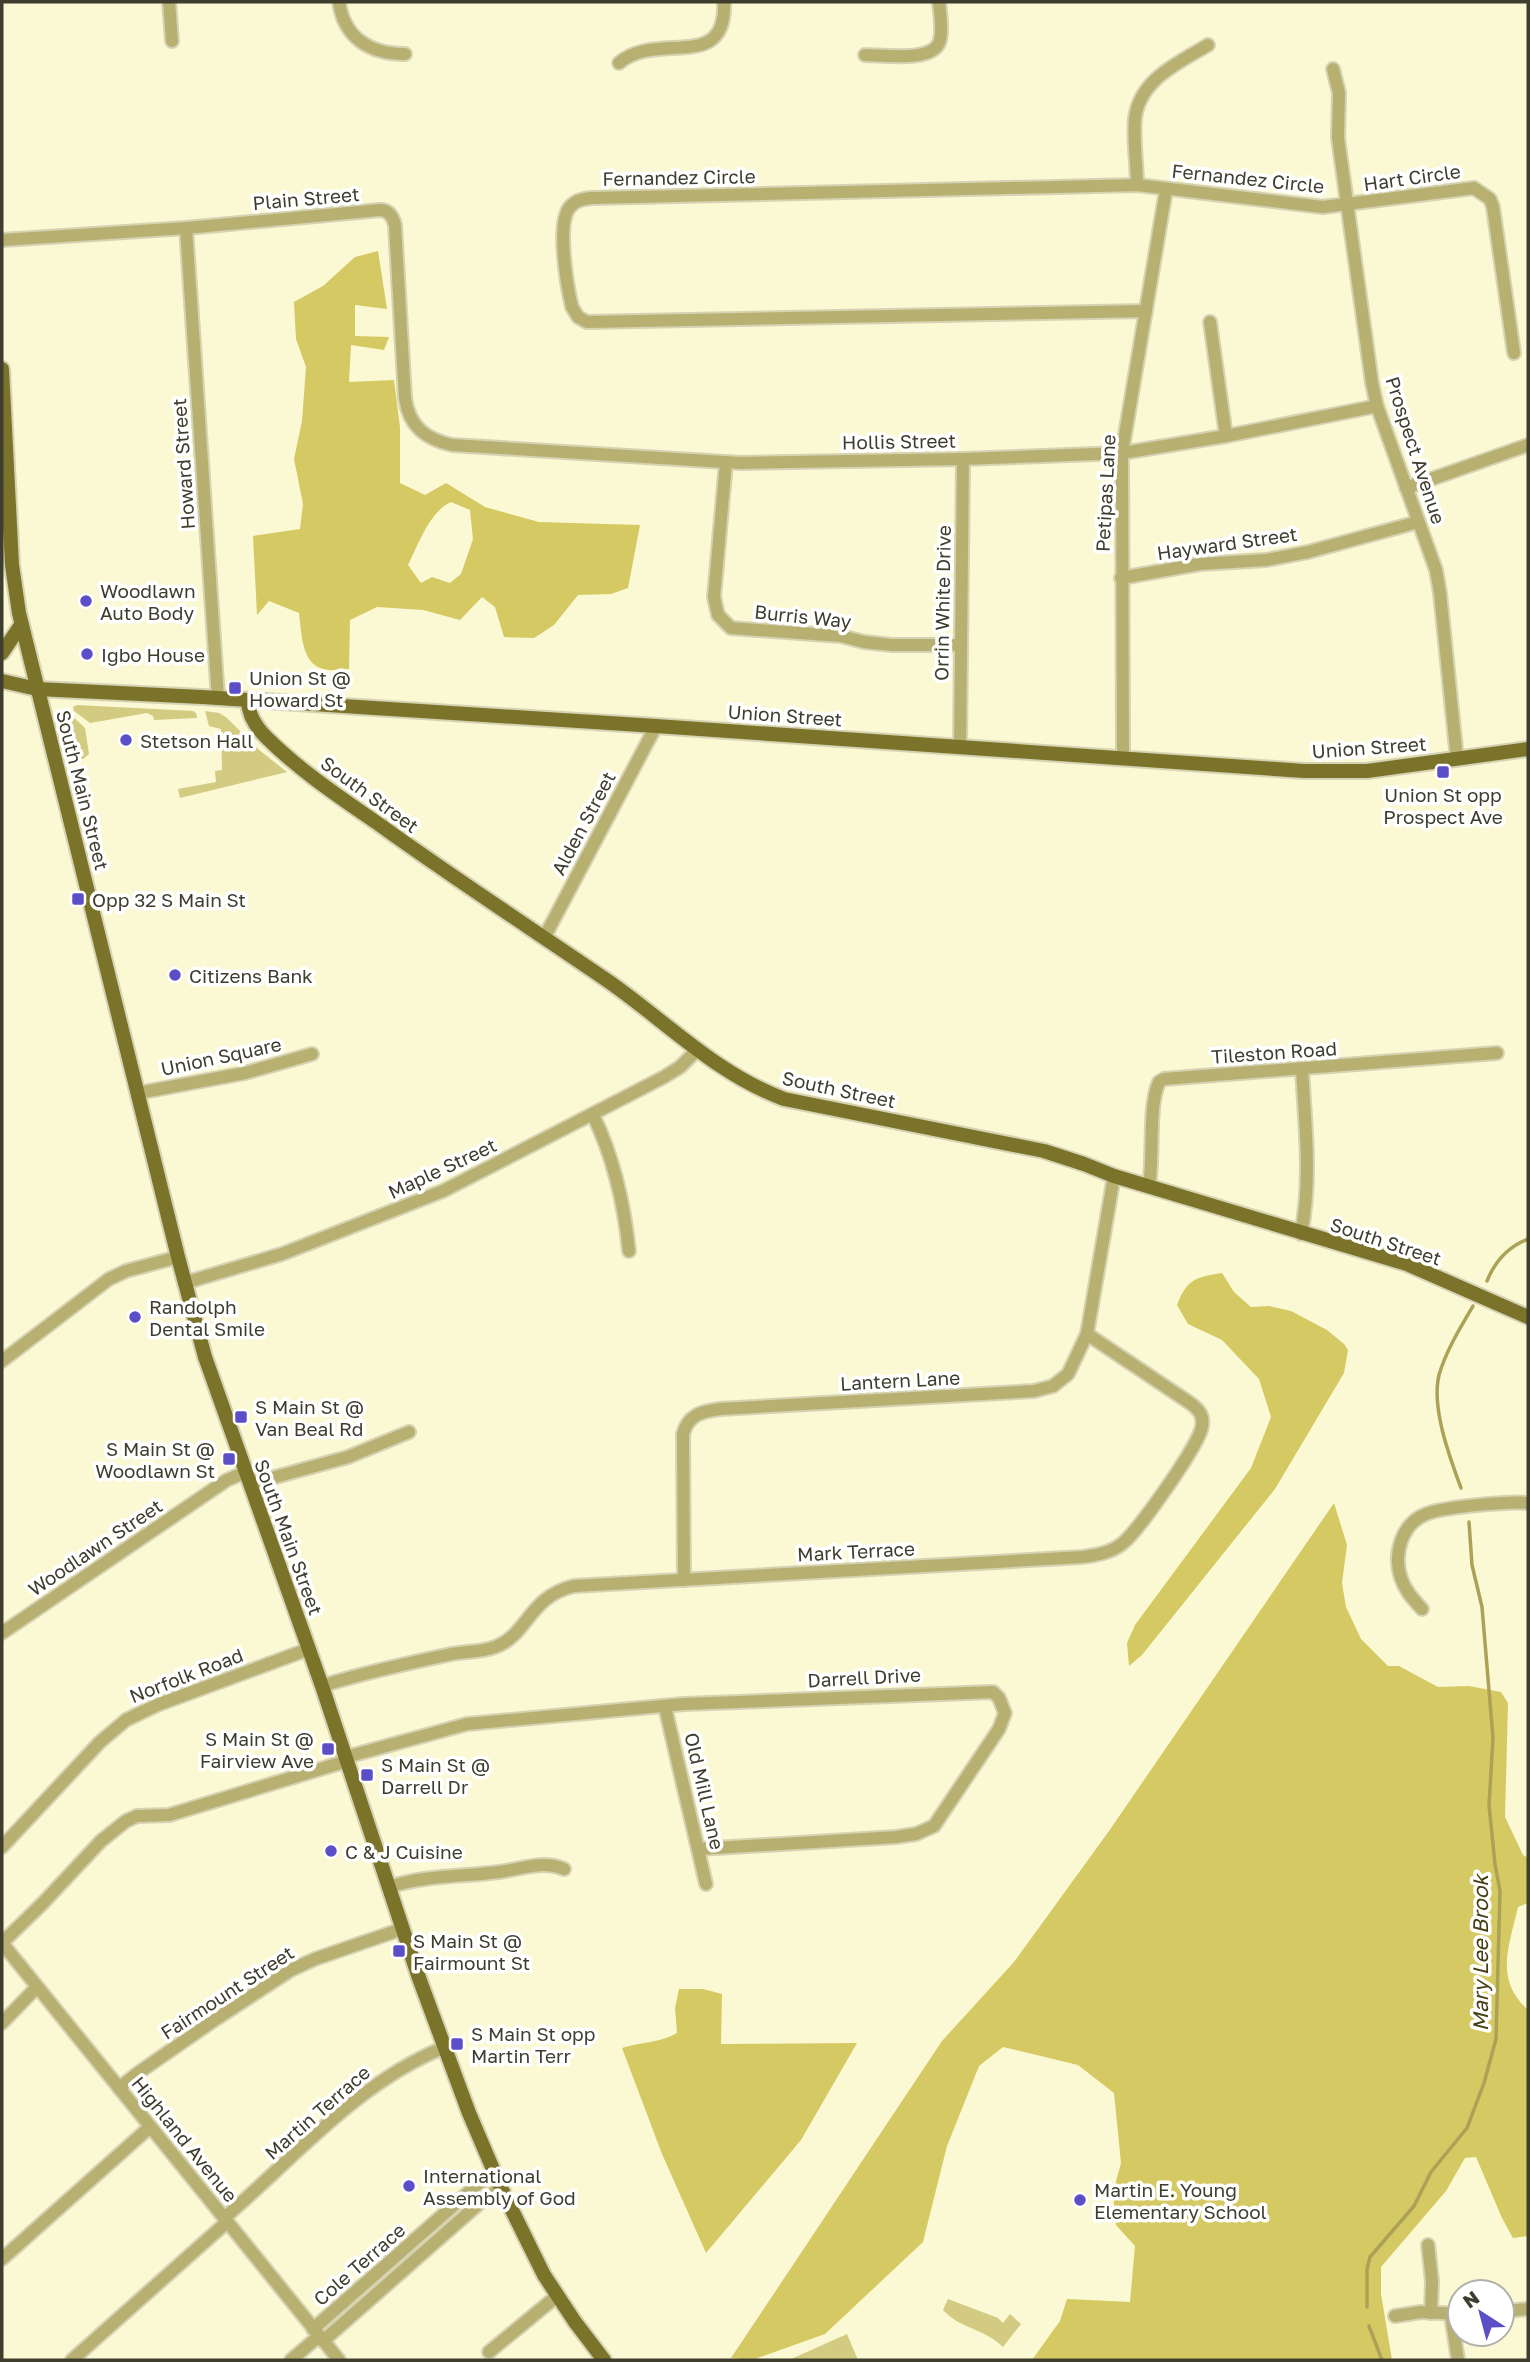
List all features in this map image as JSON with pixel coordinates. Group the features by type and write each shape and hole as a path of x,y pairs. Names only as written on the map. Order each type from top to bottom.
{"main road":[{"name":"South Main Street","path":"2,369 12,565 21,625 184,1283 205,1357 322,1685 443,2048 501,2188 532,2252 557,2296 604,2360"},
{"path":"2,653 21,625"},
{"name":"Union Street","path":"2,681 37,690 218,698 1334,772 1367,771 1528,749"},
{"name":"South Street","path":"248,700 253,719 264,735 303,768 432,863 620,989 738,1079 784,1099 1044,1151 1114,1177 1149,1185 1301,1234 1407,1264 1528,1317"}],"street":[{"path":"169,2 172,41"},
{"path":"339,2 346,26 357,40 377,51 405,54"},
{"path":"619,63 628,56 645,50 708,43 716,37 724,24 724,2"},
{"path":"865,55 916,56 933,51 941,37 939,2"},
{"path":"1137,185 1135,119 1139,101 1148,86 1160,75 1208,45"},
{"name":"Prospect Avenue","path":"1333,69 1339,93 1338,138 1377,406 1436,570 1457,759"},
{"name":"Fernandez Circle","path":"1146,312 587,322 578,317 572,307 563,225 571,205 591,198 1137,185 1323,207 1348,205"},
{"name":"Hart Circle","path":"1348,205 1460,188 1474,188 1484,192 1493,207 1514,353"},
{"name":"Petipas Lane","path":"1123,758 1122,453 1166,190"},
{"name":"Plain Street","path":"2,240 186,228 380,210 390,214 395,225 405,398 411,420 420,431"},
{"name":"Howard Street","path":"186,228 218,698"},
{"path":"1210,322 1226,436"},
{"name":"Hollis Street","path":"420,431 452,445 726,462 963,459 1122,453 1226,436 1377,406"},
{"path":"1406,488 1528,445"},
{"name":"Orrin White Drive","path":"960,747 963,459"},
{"name":"Burris Way","path":"726,462 713,597 718,615 731,628 841,636 892,645 960,645"},
{"name":"Hayward Street","path":"1121,578 1199,564 1266,560 1308,552 1418,522"},
{"name":"Alden Street","path":"544,938 656,726"},
{"name":"Maple Street","path":"184,1283 282,1254 468,1180 673,1072 697,1050"},
{"name":"Tileston Road","path":"1149,1185 1154,1098 1159,1082 1497,1053"},
{"name":"Union Square","path":"138,1093 245,1073 312,1054"},
{"path":"1301,1069 1308,1176 1301,1234"},
{"path":"593,1115 617,1181 629,1251"},
{"name":"Lantern Lane","path":"684,1580 683,1434 685,1426 694,1416 703,1411 720,1409 1041,1390 1058,1383 1075,1363 1087,1334 1114,1177"},
{"path":"2,1361 109,1279 135,1268 178,1257"},
{"name":"Mark Terrace","path":"322,1685 447,1655 493,1648 510,1638 541,1601 566,1588 581,1585 1082,1557 1109,1551 1121,1544 1137,1528 1192,1448 1201,1432 1202,1420 1197,1409 1190,1403 1087,1334"},
{"name":"Woodlawn Street","path":"2,1633 227,1480 348,1457 409,1433"},
{"path":"1423,1609 1404,1586 1397,1561 1399,1546 1414,1521 1426,1514 1443,1510 1528,1503"},
{"name":"Norfolk Road","path":"2,1847 100,1742 126,1720 157,1705 309,1649"},
{"name":"Darrell Drive","path":"2,1943 100,1841 126,1821 137,1816 169,1815 467,1724 666,1707 993,1692 999,1698 1005,1713 999,1729 934,1826 916,1834 896,1838 699,1849"},
{"name":"Old Mill Lane","path":"666,1707 706,1884"},
{"path":"389,1887 424,1878 501,1872 539,1864 564,1868"},
{"name":"Fairmount Street","path":"120,2088 213,2021 291,1970 402,1929"},
{"name":"Highland Avenue","path":"2,1943 339,2360"},
{"path":"2,2023 37,1987"},
{"name":"Martin Terrace","path":"72,2360 361,2096 409,2062 443,2048"},
{"path":"2,2259 150,2127"},
{"name":"Cole Terrace","path":"291,2360 481,2181 495,2173"},
{"name":"Cole Terrace","path":"318,2335 501,2188"},
{"path":"1428,2245 1432,2281 1431,2313"},
{"path":"489,2352 557,2296"},
{"path":"1395,2316 1446,2314"}],"shaded area":[{"path":"378,251 387,309 355,305 355,336 389,337 384,350 351,345 349,382 394,380 400,427 400,483 425,495 446,483 485,507 539,522 640,525 628,588 611,594 578,595 554,625 534,638 504,637 495,607 482,597 460,620 423,610 377,607 350,620 349,669 322,669 314,664 304,649 299,613 269,601 257,615 253,536 300,529 303,504 294,459 302,421 306,367 296,339 294,302 323,286 355,257","holes":["451,502 470,510 473,539 461,574 450,583 432,577 421,583 408,565 431,521"]},
{"path":"77,705 193,711 197,718 154,720 153,716 147,713 90,723 74,711 73,707"},
{"path":"205,711 219,713 227,718 258,749 287,772 180,798 178,789 216,782 215,771 222,770 221,729 209,726"},
{"path":"68,712 85,728 89,754 83,759 74,760 64,719 65,713"},
{"path":"1222,1273 1234,1292 1251,1307 1269,1306 1291,1311 1327,1330 1348,1350 1344,1373 1275,1489 1142,1655 1129,1666 1127,1643 1135,1625 1251,1468 1271,1417 1259,1379 1222,1340 1188,1324 1177,1305 1185,1290 1194,1281"},
{"path":"1334,1503 1347,1545 1342,1583 1346,1607 1361,1639 1388,1666 1399,1666 1438,1687 1469,1686 1501,1692 1508,1703 1505,1817 1523,1855 1528,1858 1528,1903 1518,1907 1507,1962 1511,1986 1528,2010 1528,2236 1513,2238 1476,2157 1465,2158 1446,2191 1381,2267 1381,2294 1392,2360 1032,2360 1060,2321 1067,2299 1130,2302 1135,2246 1116,2225 1113,2192 1121,2163 1114,2093 1078,2065 1003,2047 979,2066 947,2146 923,2242 825,2334 752,2360 731,2358 942,2041 1014,1962 1109,1831"},
{"path":"679,1989 703,1989 722,1994 721,2044 857,2043 801,2140 706,2253 662,2154 622,2048 664,2039 677,2033 675,2008"},
{"path":"948,2299 998,2318 1003,2323 1010,2314 1021,2324 1003,2347 943,2310"},
{"path":"847,2334 858,2360 789,2360"}],"waterway":[{"name":"Mary Lee Brook","path":"1487,1281 1503,1256 1528,1239"},
{"name":"Mary Lee Brook","path":"1461,1488 1443,1433 1437,1388 1445,1357 1473,1306"},
{"name":"Mary Lee Brook","path":"1367,2307 1367,2269 1370,2257 1414,2206 1431,2172 1467,2128 1484,2083 1496,2039 1500,1891 1489,1805 1493,1738 1482,1607 1472,1565 1469,1522"},
{"name":"Mary Lee Brook","path":"1369,2326 1382,2360"}],"place":[{"name":"Woodlawn Auto Body","path":"86,601"},
{"name":"Igbo House","path":"87,654"},
{"name":"Union St @ Howard St","path":"235,688"},
{"name":"Stetson Hall","path":"126,740"},
{"name":"Union St opp Prospect Ave","path":"1443,772"},
{"name":"Opp 32 S Main St","path":"78,899"},
{"name":"Citizens Bank","path":"175,975"},
{"name":"Randolph Dental Smile","path":"135,1317"},
{"name":"S Main St @ Van Beal Rd","path":"241,1417"},
{"name":"S Main St @ Woodlawn St","path":"229,1459"},
{"name":"S Main St @ Fairview Ave","path":"328,1749"},
{"name":"S Main St @ Darrell Dr","path":"367,1775"},
{"name":"C & J Cuisine","path":"331,1851"},
{"name":"S Main St @ Fairmount St","path":"399,1951"},
{"name":"S Main St opp Martin Terr","path":"457,2044"},
{"name":"International Assembly of God","path":"409,2186"},
{"name":"Martin E. Young Elementary School","path":"1080,2200"}]}
